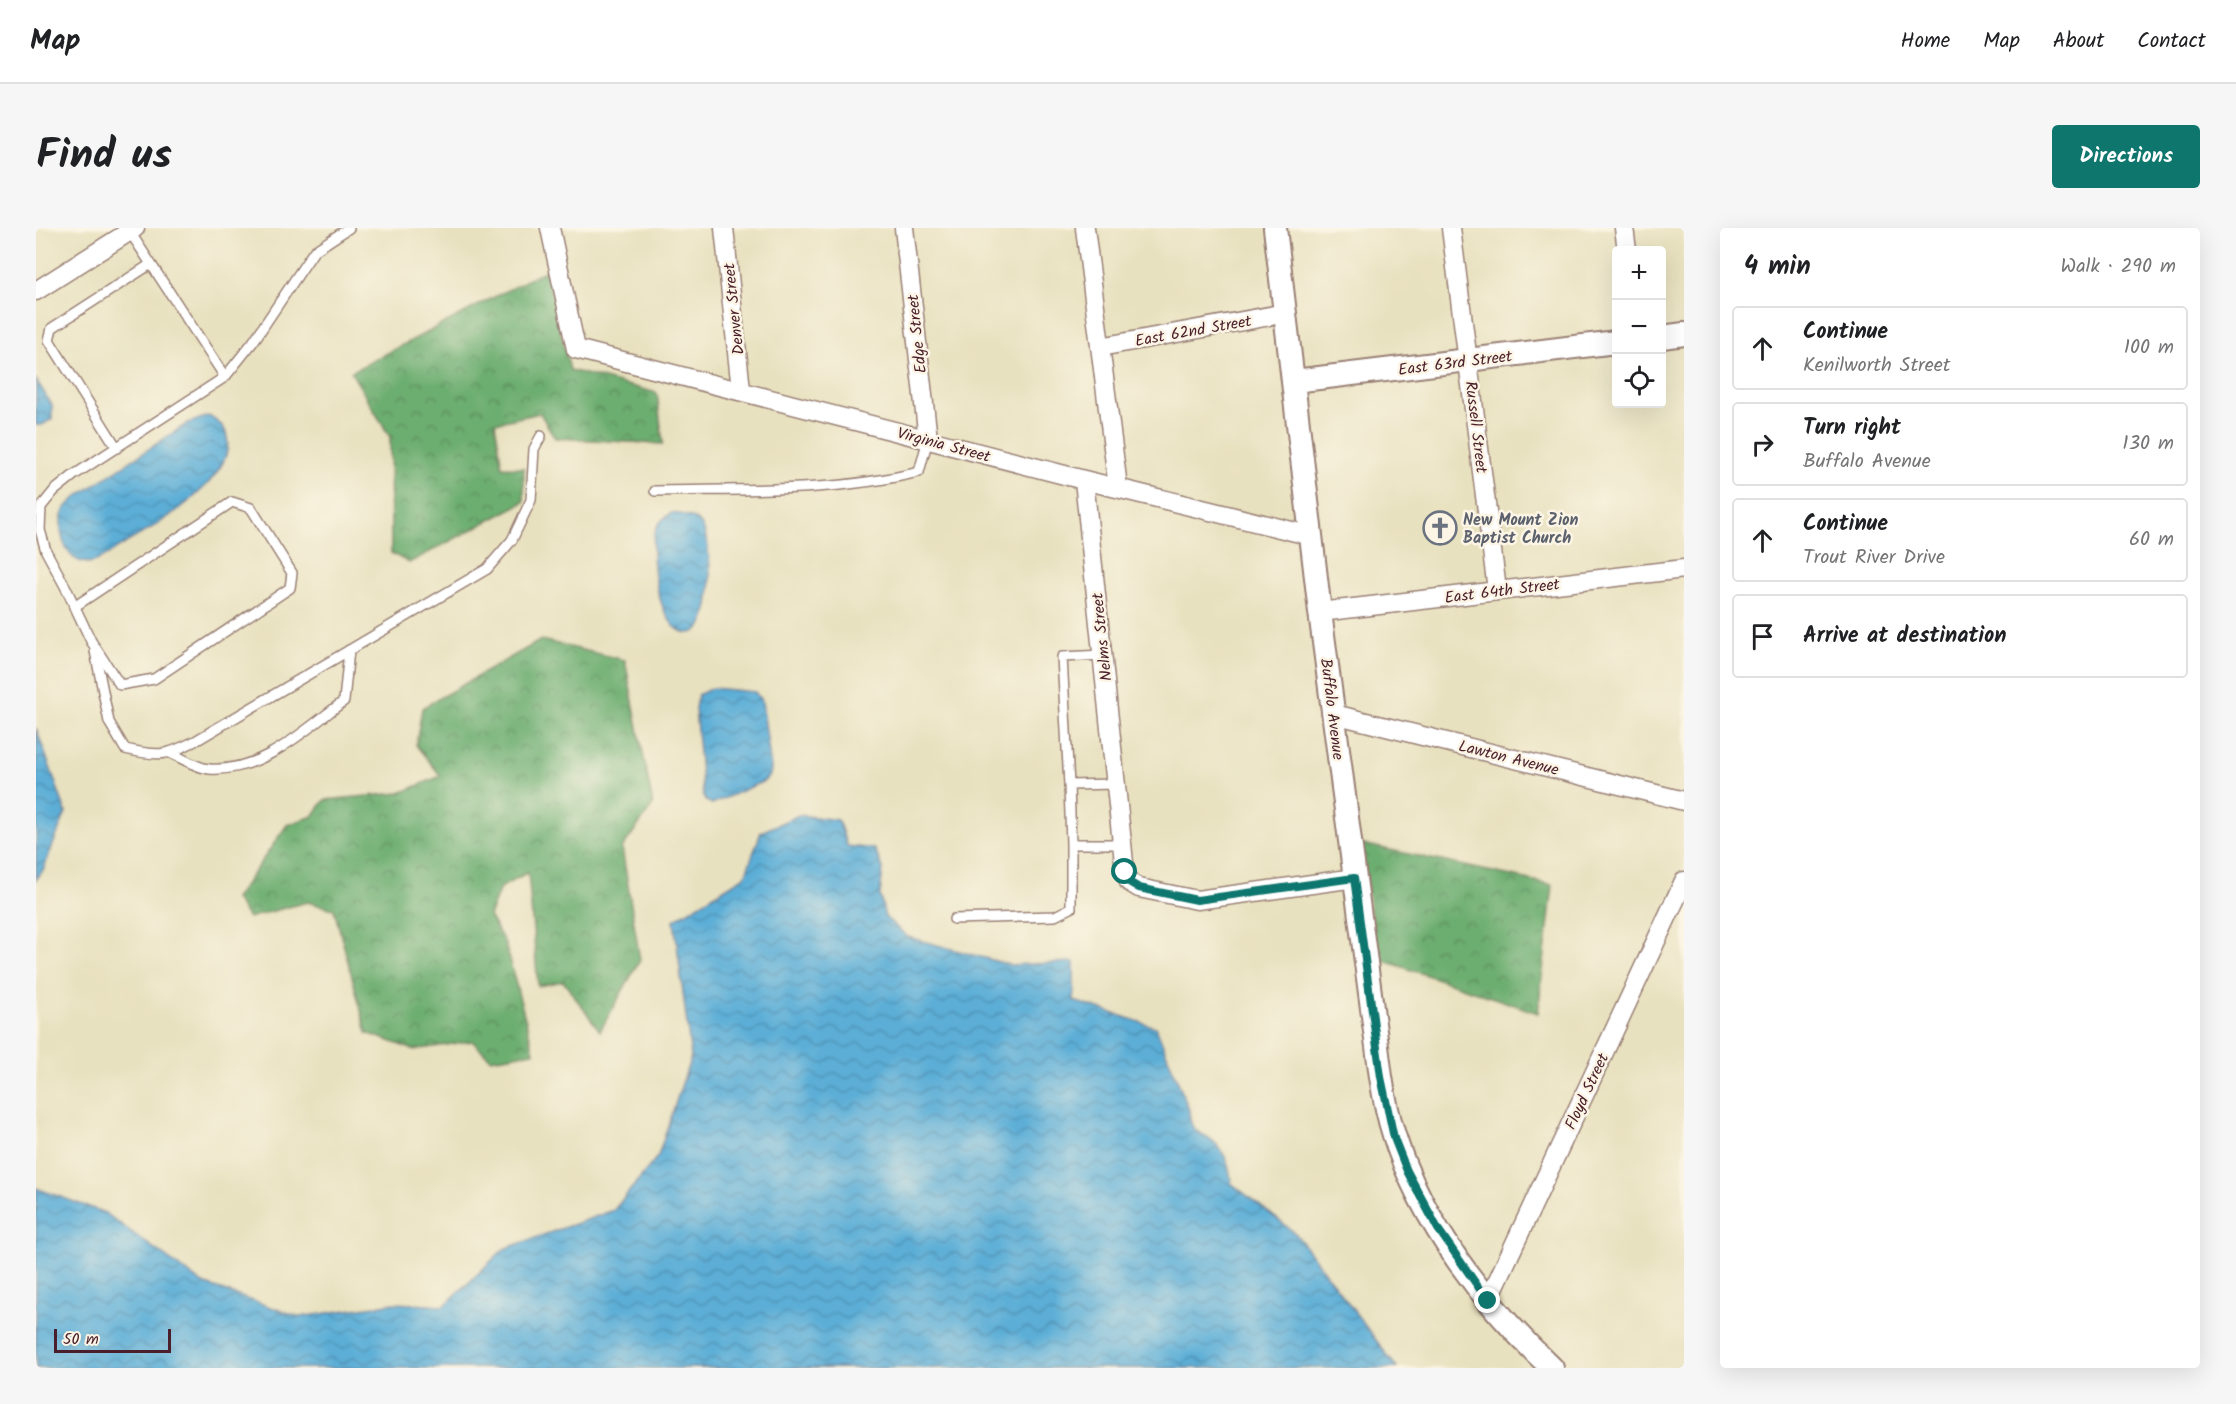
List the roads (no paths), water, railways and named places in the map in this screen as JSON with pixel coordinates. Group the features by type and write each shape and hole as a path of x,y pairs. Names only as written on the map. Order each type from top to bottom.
{"street":[{"name":"Virginia Street","path":"550,228 576,349 1084,480 1312,536"},
{"name":"Denver Street","path":"724,228 741,390"},
{"name":"Edge Street","path":"904,228 927,440"},
{"path":"1085,228 1118,487"},
{"name":"Buffalo Avenue","path":"1275,228 1320,612 1354,878 1388,1115 1394,1138 1414,1185 1438,1229 1488,1301 1529,1347 1552,1368"},
{"name":"Russell Street","path":"1451,228 1497,590"},
{"path":"1624,228 1626,246"},
{"path":"36,291 133,230"},
{"name":"East 62nd Street","path":"1100,347 1286,313"},
{"path":"1666,336 1684,334"},
{"name":"East 63rd Street","path":"1294,381 1612,343"},
{"name":"Nelms Street","path":"1084,480 1125,872 1129,882 1139,888 1197,900 1354,878"},
{"name":"East 64th Street","path":"1320,612 1684,568"},
{"name":"Lawton Avenue","path":"1334,714 1684,801"},
{"name":"Floyd Street","path":"1488,1301 1684,881"}],"lane":[{"path":"74,607 232,502 251,508 292,573 290,588 154,679 120,685 94,645 74,607 66,588 46,551 40,530 41,507 54,491 74,475 225,377 253,342 314,251 349,228"},
{"path":"133,230 151,264 225,377"},
{"path":"117,448 49,340 52,328 151,264"},
{"path":"94,645 108,722 125,749 152,756 170,753 197,740 487,569 512,540 531,500 534,449 541,436"},
{"path":"656,490 828,485 896,477 919,472 927,440"},
{"path":"170,753 206,769 232,769 276,751 344,702 349,650"},
{"path":"954,919 1055,916 1071,908 1069,785 1062,657 1103,655"},
{"path":"1069,785 1118,789"},
{"path":"1071,844 1123,844"}],"water":[{"path":"36,380 52,405 52,419 42,425 36,425"},
{"path":"209,416 223,427 228,444 223,461 212,478 178,510 106,556 93,562 76,560 66,547 61,530 65,508 78,496 188,423"},
{"path":"672,513 698,521 705,533 708,547 710,584 705,618 698,629 689,633 678,630 670,620 663,606 654,571 653,554 656,529 662,520"},
{"path":"712,688 755,692 762,702 771,768 770,775 764,781 712,804 703,796 695,708 698,695"},
{"path":"36,728 66,812 43,870 36,880"},
{"path":"799,815 838,820 847,846 874,849 883,868 880,896 885,917 908,937 1010,965 1074,962 1074,1001 1156,1027 1189,1110 1192,1125 1198,1132 1211,1139 1223,1153 1229,1167 1231,1183 1295,1233 1397,1368 36,1368 36,1188 105,1213 203,1284 300,1317 395,1303 444,1306 504,1249 614,1210 658,1156 691,1057 674,920 745,876 761,832"}],"place":[{"name":"New Mount Zion Baptist Church","path":"1440,528"}]}
